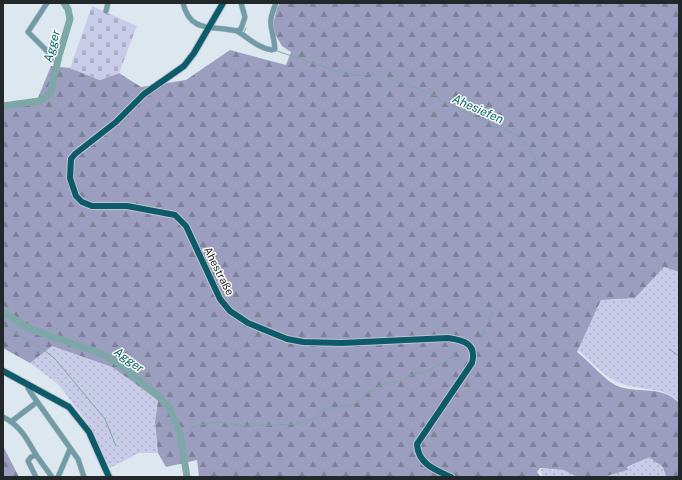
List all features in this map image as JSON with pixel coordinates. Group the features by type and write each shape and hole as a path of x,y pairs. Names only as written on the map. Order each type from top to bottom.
{"main road":[{"name":"Ahestraße","path":"223,3 210,27 184,66 144,94 116,122 75,154 71,159 70,178 76,196 82,202 92,206 127,206 175,214 186,226 220,299 230,311 248,322 276,335 303,342 342,343 448,338 466,341 471,347 474,355 472,363 417,444 422,460 451,477"},
{"path":"3,371 69,407 89,432 109,477"}],"street":[{"path":"47,3 28,32 50,54 51,61"},
{"path":"106,11 108,3"},
{"path":"183,3 190,20 204,28 210,27 237,31 262,48 272,50 275,49 270,29 270,19 276,3"},
{"path":"237,31 241,29 246,17 241,3"},
{"path":"29,386 28,388 37,402 60,431 70,449 78,459 84,477"},
{"path":"12,421 37,402"},
{"path":"3,417 12,421 22,430 36,455 52,477"},
{"path":"58,477 70,449"},
{"path":"36,455 31,456 28,461 36,477"}],"green space":[{"path":"280,3 679,3 679,272 664,267 635,298 601,300 577,352 615,385 628,389 659,392 666,394 679,403 679,477 666,477 662,466 650,457 627,467 628,470 603,477 577,477 564,470 540,468 537,472 541,477 199,477 197,460 166,467 158,453 155,422 158,400 112,367 52,346 30,363 3,348 3,103 38,98 51,66 70,68 100,80 119,73 141,87 186,80 230,50 286,65 291,52 282,46 272,29 277,8"},
{"path":"92,6 137,26 119,73 100,80 70,68"},
{"path":"664,267 679,272 679,402 666,393 615,381 578,350 601,300 635,298"},
{"path":"52,346 112,367 158,400 155,422 158,453 139,453 110,468 87,422 59,385 30,363"},
{"path":"3,446 4,448 19,477 3,477"},
{"path":"650,457 660,463 666,477 603,477 628,470 627,468"},
{"path":"540,469 565,470 577,477 543,477"}],"waterway":[{"name":"Agger","path":"3,106 39,101 50,94 70,19 68,9 64,3"},
{"path":"665,3 679,12"},
{"name":"Ahesiefen","path":"244,33 246,28"},
{"name":"Ahesiefen","path":"277,51 344,74 364,76 368,74 379,75"},
{"name":"Ahesiefen","path":"384,73 388,78 437,96 441,101 481,120 485,120 493,126 502,127 516,135 530,149 536,161 539,180 541,183"},
{"name":"Agger","path":"3,312 30,329 97,352 117,362 159,397 169,407 180,433 187,477"},
{"path":"480,340 492,313"},
{"path":"3,326 44,350 55,359 105,419 116,446"},
{"path":"669,349 679,356"},
{"path":"190,429 198,425 220,422 242,426 299,424 307,420 314,419 321,412 330,408 355,404 366,393 373,391 380,385 403,380 413,374 427,371 456,355"}]}
